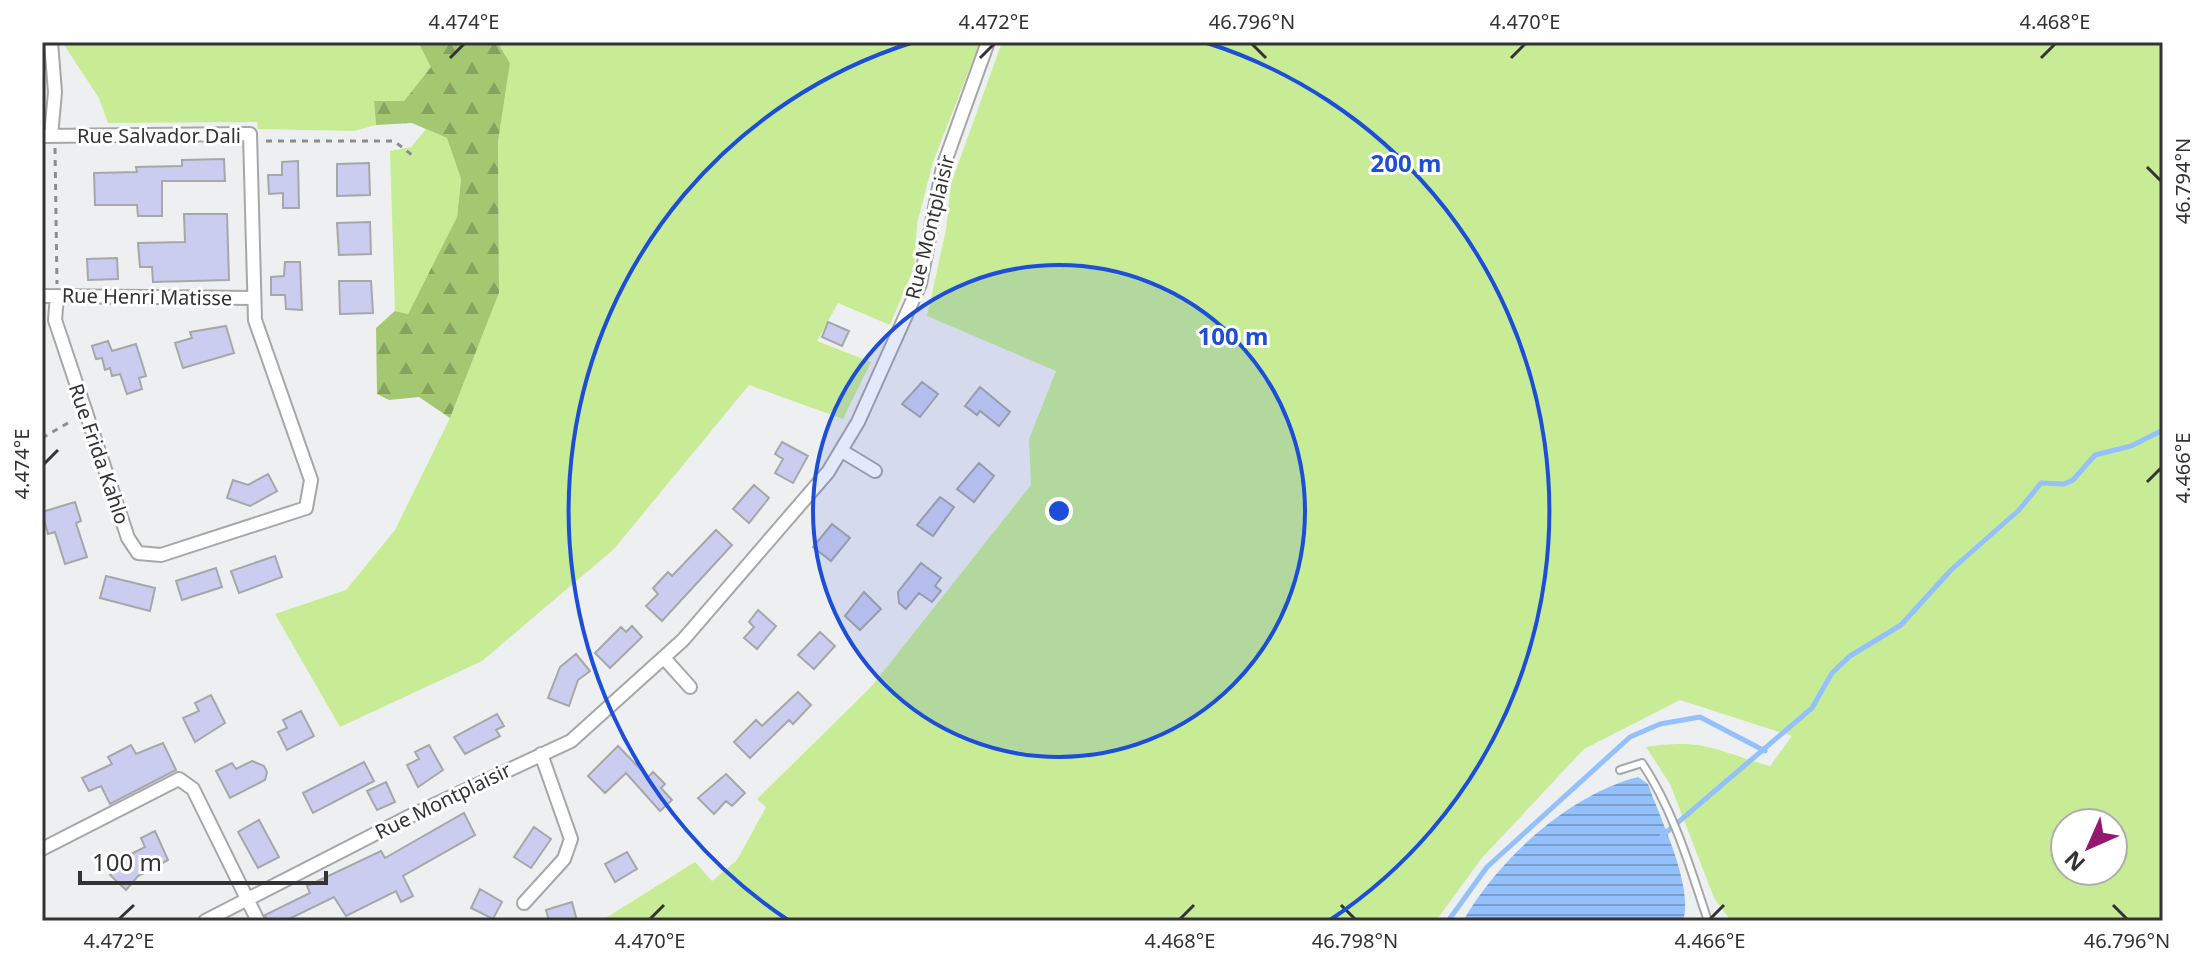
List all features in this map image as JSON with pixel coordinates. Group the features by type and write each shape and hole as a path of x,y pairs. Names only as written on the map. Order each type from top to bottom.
{"street":[{"path":"46,136 55,92 51,42"},
{"name":"Rue Montplaisir","path":"205,921 584,732 664,658 786,520 842,451 920,284 943,167 988,42"},
{"name":"Rue Salvador Dali","path":"46,136 250,134 252,298"},
{"name":"Rue Henri Matisse","path":"42,296 252,298"},
{"name":"Rue Frida Kahlo","path":"57,296 55,320 128,538 138,553 161,555 306,508 311,480 255,320 252,298"},
{"path":"842,451 875,471"},
{"path":"664,658 690,687"},
{"path":"524,903 564,859 571,839 541,754"},
{"path":"42,849 179,779 193,789 258,921"}],"lane":[{"path":"1620,770 1642,763 1669,814 1708,921"}],"path":[{"path":"46,136 55,147 57,296"},
{"path":"250,141 394,141 412,155"},
{"path":"42,438 85,414"}],"green space":[{"path":"62,42 418,42 432,66 404,101 374,101 376,125 354,131 258,129 257,122 108,123 99,98"},
{"path":"418,42 497,42 510,63 498,142 499,293 450,418 419,397 389,400 377,394 376,328 395,311 408,314 457,217 461,179 447,138 412,123 376,125 374,101 404,101 431,67"},
{"path":"497,42 980,42 933,162 917,224 914,268 890,325 838,303 817,341 871,362 843,419 749,385 614,549 482,661 340,727 275,614 346,590 395,530 450,418 499,293 498,142 510,63"},
{"path":"1002,42 2163,42 2163,921 1731,921 1714,898 1670,784 1646,747 1697,745 1770,766 1792,736 1680,700 1584,749 1481,859 1436,921 601,921 695,862 712,881 737,860 766,807 757,799 871,687 1031,485 1029,439 1056,371 927,316 946,230 951,184"},
{"path":"426,129 447,138 461,179 457,217 408,314 395,311 390,151 411,147"}],"water":[{"path":"1638,777 1648,784 1674,852 1684,890 1683,921 1463,921 1496,875 1538,832 1586,798"}],"building":[{"path":"224,159 225,181 162,181 162,216 138,216 137,205 95,205 94,173 137,172 136,167 182,166 182,160"},
{"path":"298,161 299,208 283,208 283,193 269,194 268,175 282,175 282,162"},
{"path":"369,163 370,195 337,196 337,164"},
{"path":"184,214 227,214 229,280 153,282 152,267 140,267 138,243 185,242"},
{"path":"370,222 371,254 339,255 337,223"},
{"path":"117,258 118,279 88,280 87,259"},
{"path":"285,262 300,262 302,310 286,309 285,295 271,295 271,277 284,276"},
{"path":"339,281 371,281 373,313 340,314"},
{"path":"828,322 849,331 842,346 822,337"},
{"path":"226,326 234,353 183,368 175,343 192,338 190,332"},
{"path":"108,341 112,351 136,344 146,376 139,378 142,389 127,394 120,374 112,376 110,368 105,370 102,358 96,359 92,346"},
{"path":"922,382 938,394 920,417 902,404"},
{"path":"980,387 1010,412 999,426 980,411 977,415 965,406"},
{"path":"782,442 808,456 793,483 775,473 783,459 775,454"},
{"path":"979,463 994,476 974,502 957,489"},
{"path":"268,474 277,491 250,506 227,498 233,480 248,485"},
{"path":"754,485 769,498 749,523 733,509"},
{"path":"940,497 954,507 933,536 917,525"},
{"path":"75,502 81,521 76,523 87,557 65,564 55,532 48,534 42,512"},
{"path":"832,524 850,538 831,561 813,547"},
{"path":"716,530 732,545 662,621 646,606 658,594 653,588 668,572 672,576"},
{"path":"275,556 282,577 239,593 231,571"},
{"path":"921,563 941,578 935,586 941,591 932,602 919,593 906,609 899,603 898,592"},
{"path":"216,568 222,587 182,600 176,581"},
{"path":"106,576 155,588 150,611 100,598"},
{"path":"864,592 881,609 860,630 845,616"},
{"path":"758,610 776,626 757,649 744,638 754,627 749,622"},
{"path":"632,626 642,637 610,668 595,653 621,627 626,632"},
{"path":"820,632 835,646 814,669 798,655"},
{"path":"576,654 590,671 578,680 569,706 548,698 560,667"},
{"path":"798,692 811,705 793,724 789,720 750,758 734,742 756,720 762,726"},
{"path":"211,695 225,723 195,742 183,718 199,711 195,703"},
{"path":"301,711 314,736 287,750 278,732 287,728 283,720"},
{"path":"497,714 504,726 496,730 500,736 465,754 454,737"},
{"path":"163,743 176,770 110,804 101,786 89,791 82,778 112,764 108,757 131,745 136,754"},
{"path":"429,745 443,770 418,787 407,765 419,759 415,752"},
{"path":"618,746 648,777 653,772 665,784 661,788 672,800 660,811 626,773 605,793 588,776"},
{"path":"252,761 264,766 267,772 265,780 230,798 216,771 232,763 236,769"},
{"path":"364,762 374,781 313,813 303,793"},
{"path":"726,774 745,793 732,806 726,801 714,814 698,798"},
{"path":"386,782 395,802 377,810 367,791"},
{"path":"464,813 475,835 403,876 413,896 401,902 396,891 346,916 334,897 285,921 267,921 265,915 310,893 307,886 381,851 385,858"},
{"path":"259,820 279,857 258,868 238,832"},
{"path":"534,827 551,839 531,868 514,857"},
{"path":"155,831 168,860 138,876 126,890 110,875 125,857 145,847 141,838"},
{"path":"627,852 637,869 615,882 605,864"},
{"path":"480,889 502,902 493,919 471,908"},
{"path":"572,902 577,921 549,921 546,910"}],"waterway":[{"path":"1662,836 1812,708 1832,673 1850,656 1901,625 1951,570 2019,510 2041,483 2064,484 2073,480 2095,455 2131,446 2163,430"},
{"path":"1448,921 1487,867 1630,737 1660,724 1700,717 1765,751"}]}
